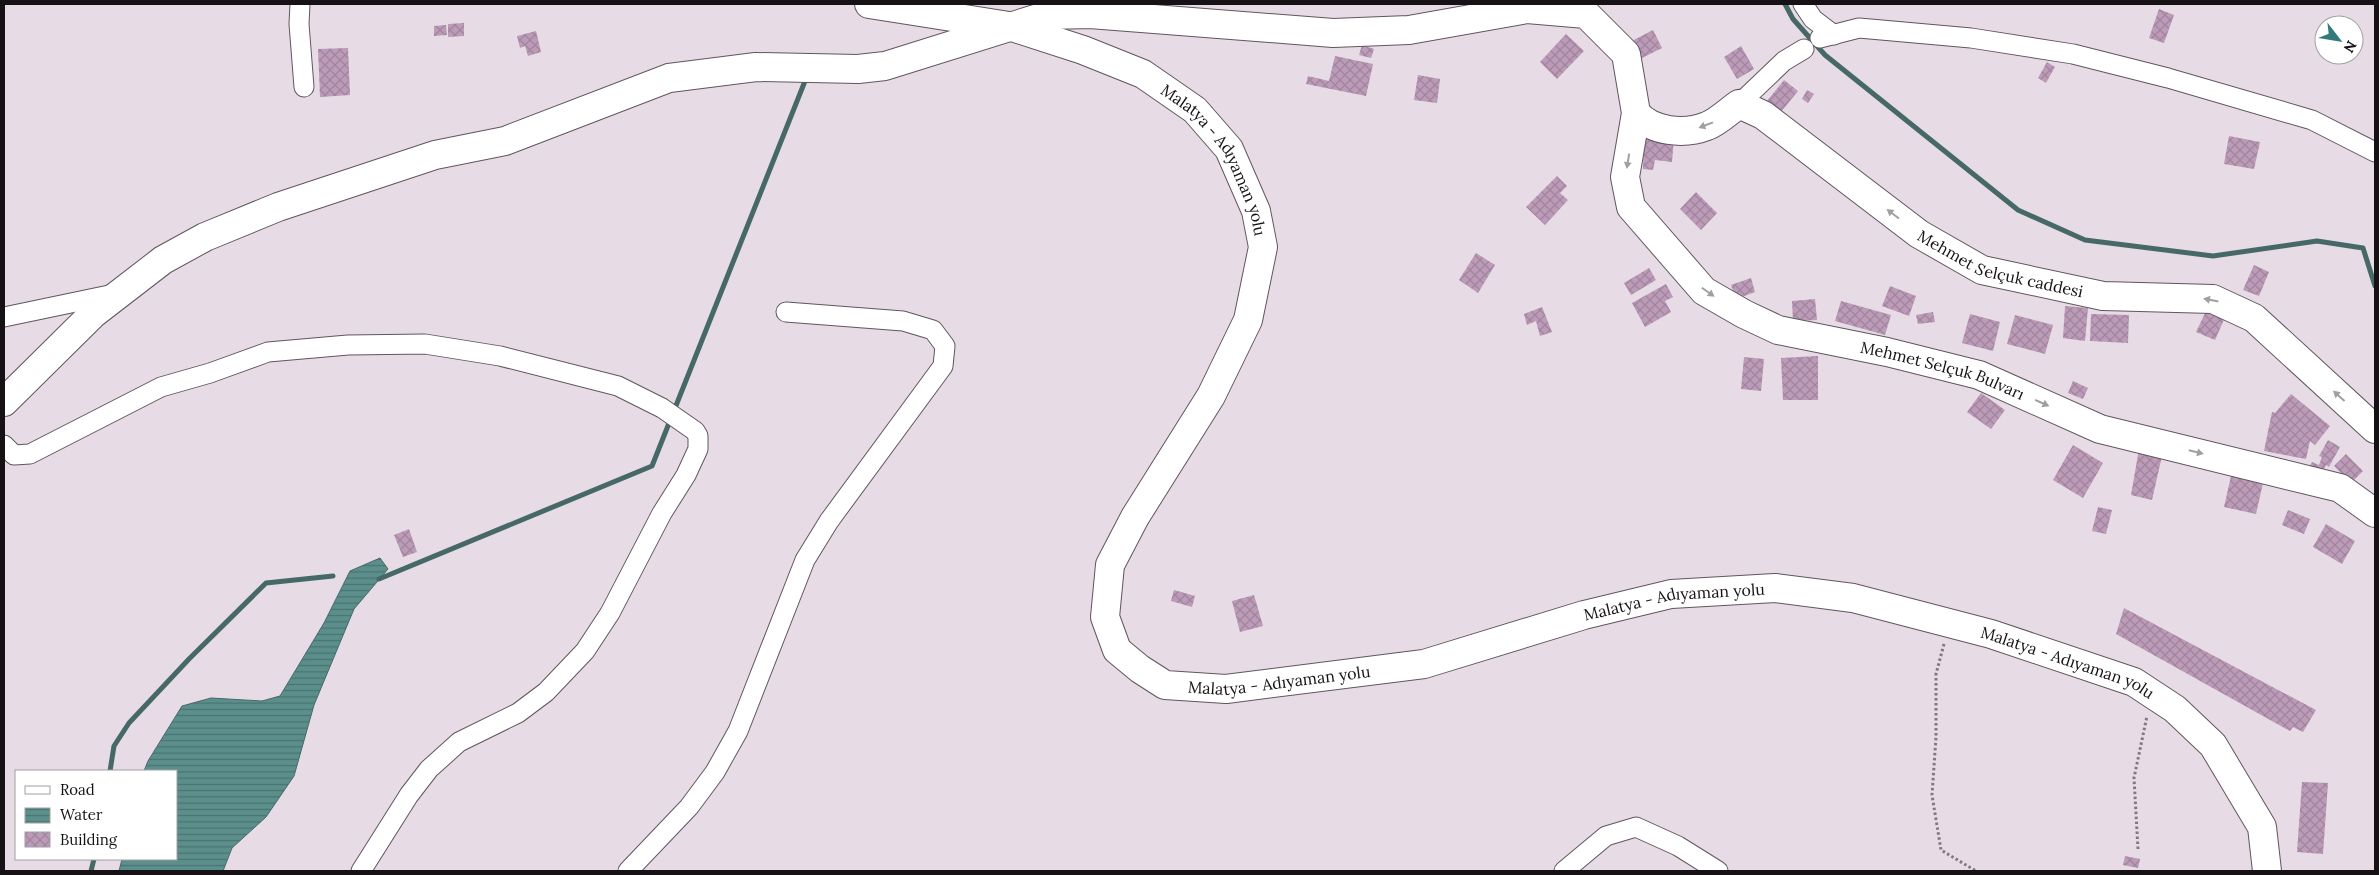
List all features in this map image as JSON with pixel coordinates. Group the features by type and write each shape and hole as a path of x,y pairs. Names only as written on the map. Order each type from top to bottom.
{"main road":[{"name":"Malatya - Adıyaman yolu","path":"869,4 1009,26 1083,50 1143,74 1195,110 1229,149 1256,210 1264,247 1248,320 1211,396 1135,517 1110,566 1106,617 1118,650 1148,674 1165,684 1226,689 1424,664 1584,615 1671,594 1775,588 1853,598 1991,634 2134,682 2175,709 2213,745 2262,826 2267,871"},
{"name":"Mehmet Selçuk Bulvarı","path":"4,402 94,314 163,260 205,237 278,207 435,155 505,140 669,78 756,67 858,69 885,66 1048,15 1090,14 1333,33 1409,30 1527,9 1586,14 1626,54 1636,112 1625,177 1630,207 1704,291 1744,314 1778,330 1887,352 1979,375 2100,429 2340,488 2375,513"},
{"path":"1636,112 1643,121 1673,132 1708,126 1739,104"},
{"name":"Mehmet Selçuk caddesi","path":"1739,104 1763,115 1919,234 1982,270 2103,296 2213,299 2254,318 2375,429"}],"street":[{"path":"300,4 299,24 304,87"},
{"path":"1803,4 1812,19 1827,36 1859,28 1971,38 2073,54 2168,78 2312,120 2375,152"},
{"path":"1739,104 1784,61 1804,48"},
{"path":"4,317 120,293"},
{"path":"628,871 689,807 715,772 738,731 805,560 829,521 943,366 945,346 934,330 903,320 786,312"},
{"path":"4,446 14,455 30,454 161,387 210,373 268,352 348,346 425,344 500,356 618,386 682,420 698,436 698,450 610,613 585,651 546,692 518,713 459,742 429,769 361,871"},
{"path":"1564,871 1606,836 1636,827 1678,846 1718,871"}],"path":[{"path":"1950,623 1936,674 1936,737 1932,795 1941,850 1976,871"},
{"path":"2138,849 2134,778 2152,694"}],"water":[{"path":"380,558 388,569 354,609 314,705 294,776 266,817 232,848 223,871 119,871 122,860 178,860 178,770 144,770 182,706 211,698 262,701 280,696 324,623 350,571"}],"building":[{"path":"2159,9 2174,15 2164,43 2149,38"},
{"path":"464,23 464,36 448,37 448,24"},
{"path":"446,25 447,35 434,36 434,26"},
{"path":"1653,30 1662,48 1638,60 1628,43"},
{"path":"536,31 541,52 528,56 525,46 520,48 517,36"},
{"path":"1566,34 1584,51 1557,79 1540,62"},
{"path":"1362,45 1374,49 1371,58 1359,55"},
{"path":"1741,46 1754,69 1737,79 1724,57"},
{"path":"348,48 350,95 320,97 318,49"},
{"path":"1335,56 1373,64 1366,96 1306,84 1308,76 1329,81"},
{"path":"2047,62 2055,67 2046,83 2038,78"},
{"path":"1418,75 1440,79 1437,103 1414,100"},
{"path":"1784,80 1798,91 1781,112 1767,101"},
{"path":"1807,90 1814,94 1808,103 1802,99"},
{"path":"2229,136 2260,142 2254,169 2224,164"},
{"path":"1644,137 1674,137 1672,162 1655,160 1653,170 1643,169"},
{"path":"1557,176 1567,186 1560,193 1568,200 1545,225 1526,207"},
{"path":"1696,192 1717,213 1701,230 1680,209"},
{"path":"1476,253 1495,265 1478,293 1459,280"},
{"path":"2254,265 2269,272 2259,296 2243,290"},
{"path":"1649,268 1656,280 1631,295 1624,283"},
{"path":"1751,278 1755,292 1736,299 1731,285"},
{"path":"1666,284 1673,297 1665,301 1671,312 1645,327 1632,303"},
{"path":"1890,286 1916,296 1909,316 1882,306"},
{"path":"1815,299 1817,320 1793,321 1792,301"},
{"path":"1841,301 1891,315 1885,335 1835,321"},
{"path":"2209,305 2227,313 2215,340 2196,332"},
{"path":"2065,306 2088,308 2085,341 2063,338"},
{"path":"1542,307 1552,332 1540,336 1536,321 1527,325 1524,314"},
{"path":"1933,312 1935,322 1918,324 1916,315"},
{"path":"1970,314 2000,322 1993,351 1962,343"},
{"path":"2091,314 2129,315 2128,343 2090,341"},
{"path":"2015,315 2053,325 2045,354 2007,344"},
{"path":"1818,356 1818,400 1783,400 1781,358"},
{"path":"1744,357 1764,359 1761,391 1741,389"},
{"path":"2073,381 2088,388 2083,399 2068,393"},
{"path":"1981,393 2005,410 1991,429 1967,412"},
{"path":"2291,394 2330,426 2315,445 2310,441 2306,459 2264,451 2272,412 2275,413"},
{"path":"2328,440 2340,447 2329,467 2326,465 2321,475 2306,473 2312,462 2319,465 2322,457 2319,456"},
{"path":"2073,445 2103,463 2083,498 2053,480"},
{"path":"2139,449 2162,456 2152,500 2131,495"},
{"path":"2346,454 2363,471 2351,483 2334,466"},
{"path":"2231,476 2263,483 2256,514 2224,507"},
{"path":"2098,507 2112,510 2106,534 2092,531"},
{"path":"2288,510 2310,519 2304,534 2282,525"},
{"path":"2326,524 2355,541 2342,564 2313,547"},
{"path":"409,529 417,552 403,557 394,535"},
{"path":"1174,590 1195,596 1192,607 1171,601"},
{"path":"1254,595 1263,626 1240,632 1232,601"},
{"path":"2124,608 2316,710 2303,732 2293,727 2290,731 2116,634"},
{"path":"2302,782 2328,783 2323,854 2297,852"},
{"path":"2125,856 2140,859 2138,868 2123,865"}],"waterway":[{"path":"1785,4 1793,19 1825,55 2018,210 2085,240 2213,256 2317,241 2363,248 2375,286"},
{"path":"379,579 652,466 807,76"},
{"path":"110,770 114,746 129,723 189,659 266,583 333,576"},
{"path":"91,871 94,860"}]}
